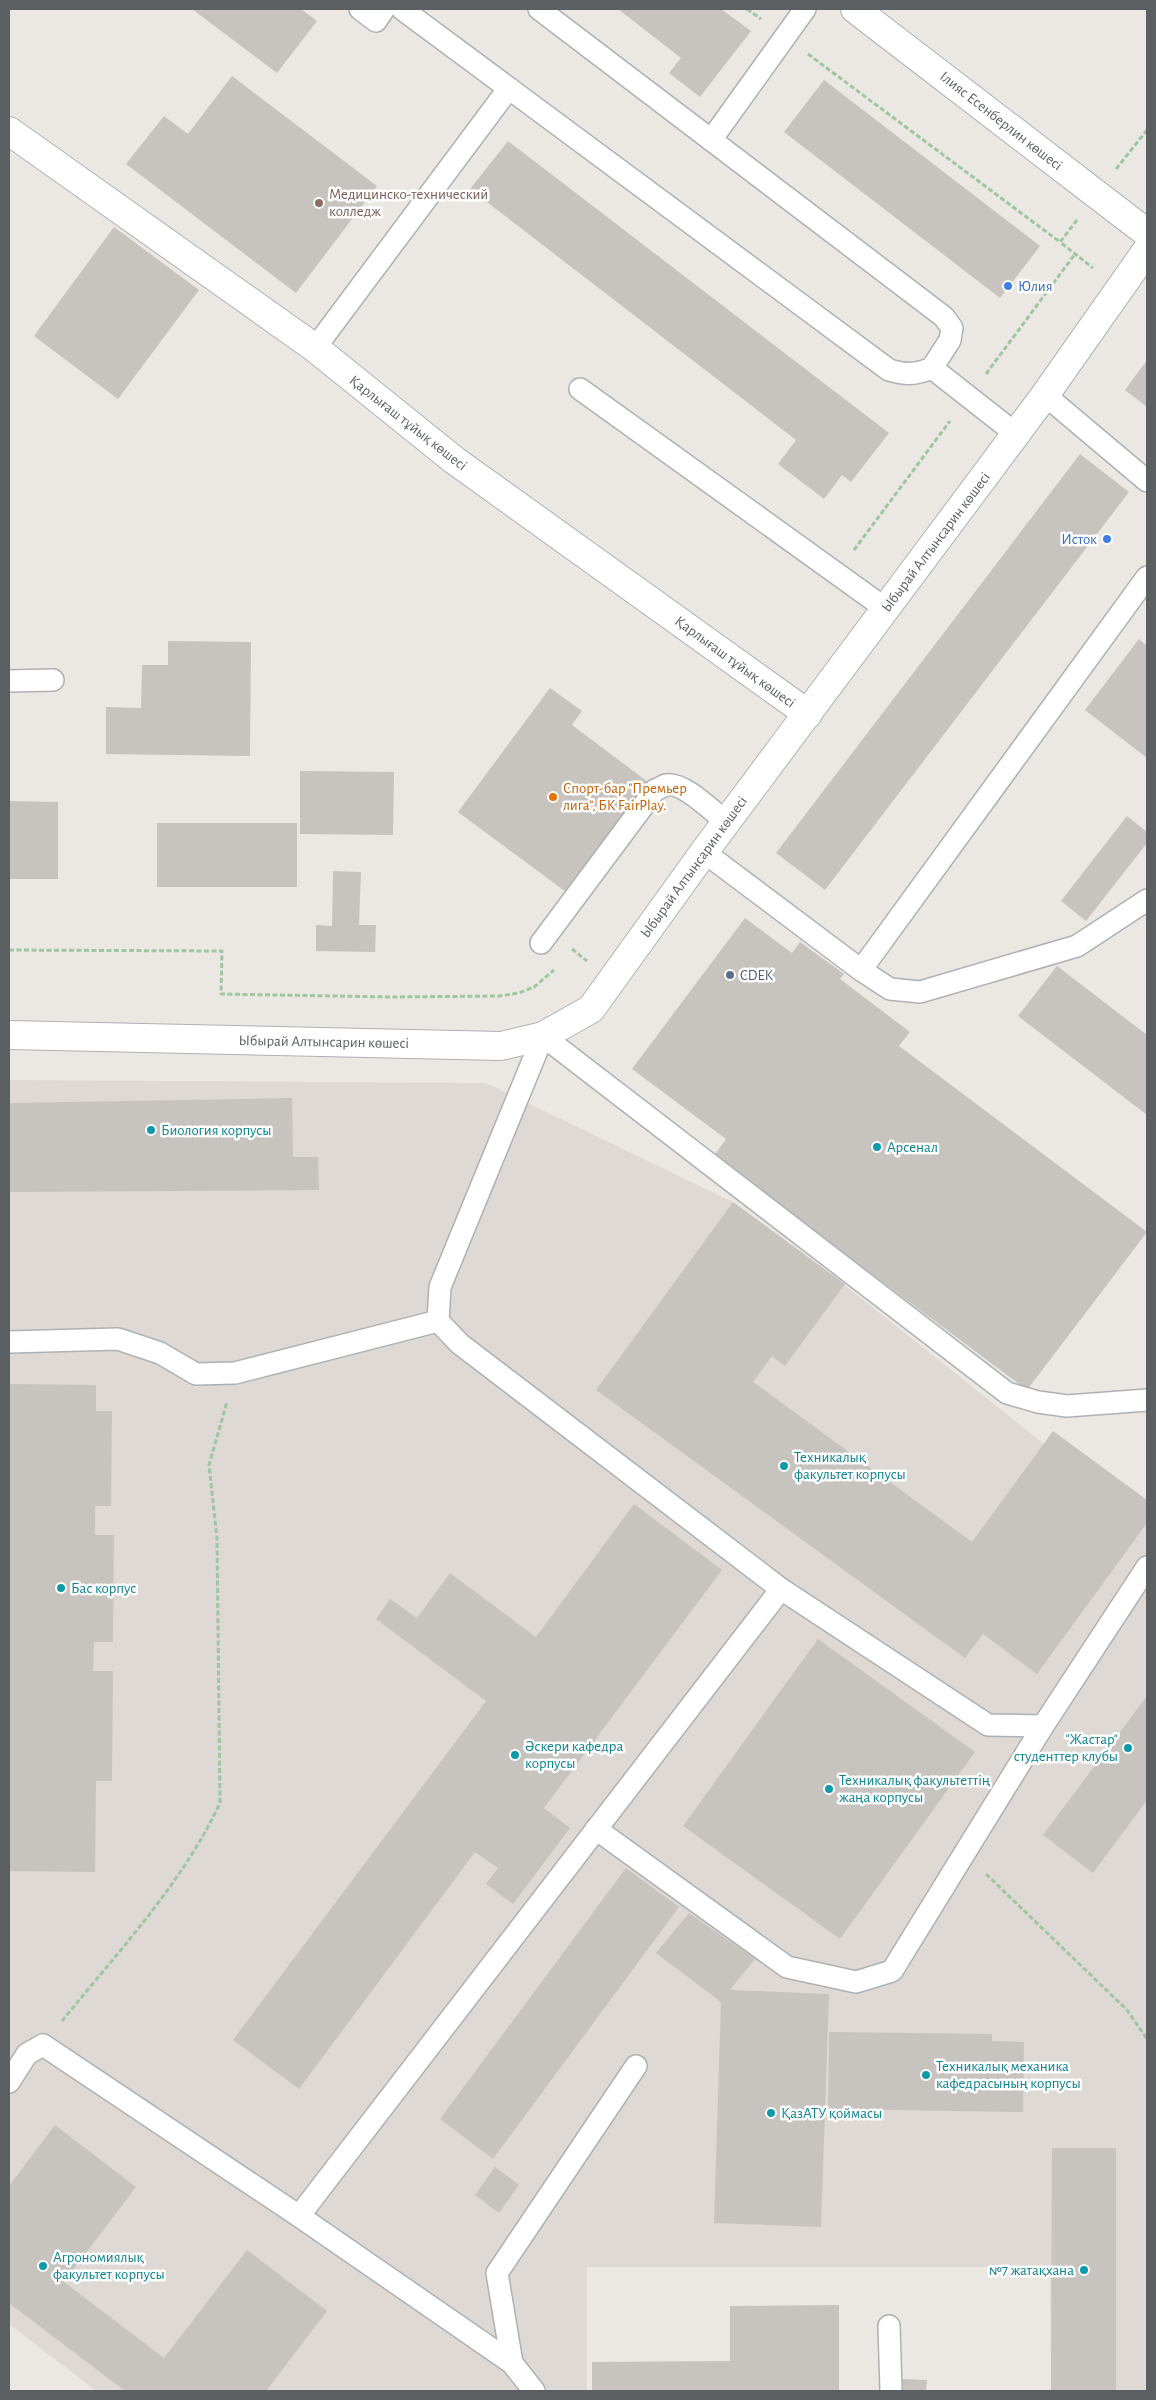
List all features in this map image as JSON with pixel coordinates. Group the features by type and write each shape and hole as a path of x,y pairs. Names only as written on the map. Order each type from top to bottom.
{"street":[{"name":"Ілияс Есенберлин көшесі","path":"855,9 1147,233"},
{"name":"Қарлығаш тұйық көшесі","path":"9,131 315,348 454,460 808,714"},
{"name":"Ыбырай Алтынсарин көшесі","path":"9,1035 501,1046 542,1036 591,1009 726,822 1045,395 1147,250"}],"lane":[{"path":"360,9 376,20 384,9"},
{"path":"402,9 889,370 905,375 918,374 932,368 950,340 952,328 944,317 540,9"},
{"path":"711,140 805,9"},
{"path":"315,348 509,88"},
{"path":"932,368 1016,434"},
{"path":"580,389 886,609"},
{"path":"1045,395 1147,481"},
{"path":"861,970 1147,577"},
{"path":"9,681 53,680"},
{"path":"542,943 655,790 667,785 677,786 686,790 726,822"},
{"path":"704,852 861,970 890,989 920,992 1077,946 1147,900"},
{"path":"1043,1726 988,1725 781,1589 460,1344 438,1321 440,1287 542,1036 1008,1393 1038,1402 1066,1406 1147,1400"},
{"path":"9,1342 118,1338 160,1353 196,1374 235,1373 438,1321"},
{"path":"596,1829 787,1967 856,1982 892,1970 1043,1726 1147,1567"},
{"path":"299,2216 781,1589"},
{"path":"9,2082 27,2054 43,2045 299,2216 512,2363 534,2391"},
{"path":"512,2363 497,2273 636,2066"},
{"path":"889,2326 891,2391"}],"path":[{"path":"747,9 1060,242"},
{"path":"566,955 571,949 612,980"},
{"path":"9,950 222,951 221,994 391,997 499,996 520,994 534,988 555,968"},
{"path":"43,2045 151,1910 205,1835 220,1803 217,1538 210,1464 235,1373"},
{"path":"964,1853 1127,2010 1147,2039"}],"shaded area":[{"path":"9,1080 486,1083 733,1202 832,1275 1147,1526 1147,2391 1051,2391 1050,2267 587,2267 587,2391 96,2391 9,2324"}],"building":[{"path":"192,9 301,9 317,21 277,73"},
{"path":"618,9 721,9 751,31 700,97 669,73 681,58"},
{"path":"232,76 377,186 296,293 126,164 164,116 188,134"},
{"path":"824,80 1040,246 1000,298 784,132"},
{"path":"508,141 889,433 851,482 842,475 824,499 778,464 796,440 470,189"},
{"path":"114,227 199,290 118,399 34,336"},
{"path":"1147,360 1147,407 1125,390"},
{"path":"1080,454 1129,492 825,890 776,853"},
{"path":"1139,639 1147,646 1147,758 1085,710"},
{"path":"168,641 251,642 250,756 106,754 106,707 141,708 142,665 168,665"},
{"name":"Спорт-бар \"Премьер лига\", БК FairPlay.","path":"550,688 582,711 572,725 648,782 566,892 458,812"},
{"path":"300,771 394,772 393,835 300,834"},
{"path":"9,801 58,802 58,879 9,879"},
{"path":"1127,816 1147,832 1147,843 1086,921 1061,901"},
{"path":"157,823 297,823 297,887 157,887"},
{"path":"333,871 361,872 359,925 376,925 375,952 316,951 316,925 332,926"},
{"name":"Арсенал","path":"745,918 792,953 800,942 844,974 840,979 910,1032 899,1046 1147,1232 1027,1390 714,1156 726,1139 632,1069"},
{"path":"1057,966 1147,1035 1147,1115 1018,1016"},
{"name":"Биология корпусы","path":"292,1098 293,1157 318,1157 319,1190 9,1192 9,1103"},
{"name":"Техникалық факультет корпусы","path":"733,1202 845,1284 785,1366 772,1356 753,1382 972,1542 1053,1431 1147,1500 1147,1523 1037,1674 983,1634 965,1658 596,1390"},
{"name":"Бас корпус","path":"9,1384 96,1385 96,1411 112,1411 111,1506 95,1506 95,1535 114,1535 113,1642 94,1642 93,1671 113,1671 112,1781 96,1781 95,1872 9,1871"},
{"name":"Әскери кафедра корпусы","path":"634,1504 722,1570 544,1808 570,1828 513,1904 486,1884 498,1868 475,1852 299,2089 233,2040 486,1701 376,1619 390,1599 417,1618 450,1573 536,1637"},
{"name":"Техникалық факультеттің жаңа корпусы","path":"818,1639 975,1752 840,1939 683,1826"},
{"name":"\"Жастар\" студенттер клубы","path":"1147,1696 1147,1800 1093,1873 1043,1835"},
{"path":"626,1868 679,1907 493,2159 440,2119"},
{"name":"ҚазАТУ қоймасы","path":"689,1913 755,1959 730,1990 829,1994 821,2227 714,2223 721,2002 656,1953"},
{"name":"Техникалық механика кафедрасының корпусы","path":"829,2032 992,2034 992,2041 1024,2042 1023,2112 828,2109"},
{"name":"Агрономиялық факультет корпусы","path":"55,2125 136,2187 64,2282 164,2358 247,2250 327,2311 266,2391 125,2391 9,2303 9,2186"},
{"name":"№7 жатақхана","path":"1052,2148 1116,2148 1116,2391 1051,2391"},
{"path":"495,2167 519,2185 499,2213 475,2195"},
{"path":"839,2305 839,2391 592,2391 592,2362 730,2361 730,2306"},
{"path":"901,2379 927,2380 926,2391 901,2391"}],"place":[{"name":"Медицинско-технический колледж","path":"319,203"},
{"name":"Юлия","path":"1008,286"},
{"name":"Исток","path":"1107,539"},
{"name":"Спорт-бар \"Премьер лига\", БК FairPlay.","path":"553,797"},
{"name":"CDEK","path":"730,975"},
{"name":"Биология корпусы","path":"151,1130"},
{"name":"Арсенал","path":"877,1147"},
{"name":"Техникалық факультет корпусы","path":"784,1466"},
{"name":"Бас корпус","path":"61,1588"},
{"name":"\"Жастар\" студенттер клубы","path":"1128,1748"},
{"name":"Әскери кафедра корпусы","path":"515,1755"},
{"name":"Техникалық факультеттің жаңа корпусы","path":"829,1789"},
{"name":"Техникалық механика кафедрасының корпусы","path":"926,2075"},
{"name":"ҚазАТУ қоймасы","path":"771,2113"},
{"name":"Агрономиялық факультет корпусы","path":"43,2266"},
{"name":"№7 жатақхана","path":"1084,2270"}]}
